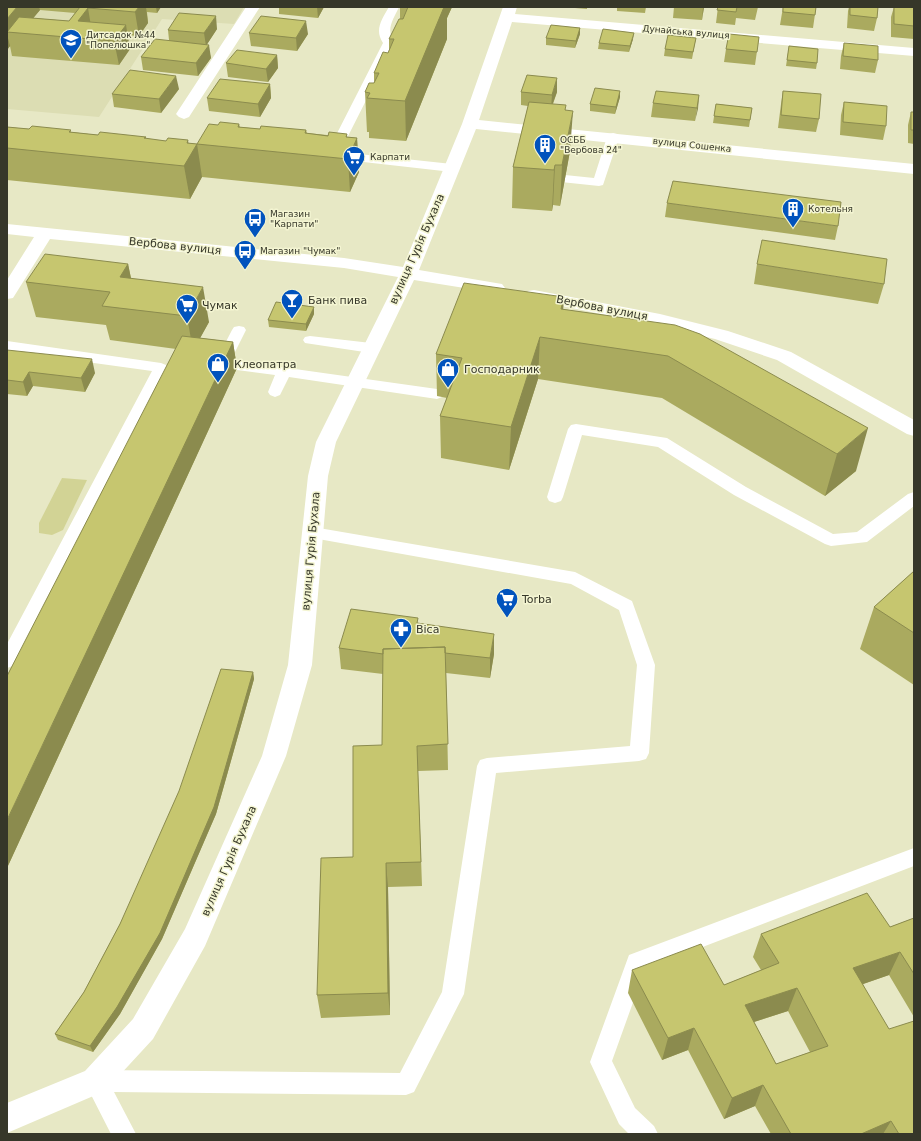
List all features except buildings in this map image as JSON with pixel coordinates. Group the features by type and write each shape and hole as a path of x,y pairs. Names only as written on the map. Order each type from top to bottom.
{"street":[{"path":"184,114 253,7"},
{"name":"Дунайська вулиця","path":"508,12 914,52"},
{"name":"вулиця Гурія Бухала","path":"95,1081 143,1029 195,937 274,756 300,664 318,476 326,442 409,273 470,124 508,12"},
{"name":"вулиця Сошенка","path":"470,124 613,137 914,169"},
{"name":"Вербова вулиця","path":"7,229 344,263 409,273 660,320 722,335 784,356 914,429"},
{"path":"7,294 46,232"},
{"path":"7,1118 95,1081"}],"lane":[{"path":"394,7 383,32 384,37 389,43 329,154 452,168"},
{"path":"565,178 599,182 613,137"},
{"path":"239,330 222,364 437,394"},
{"path":"310,340 371,348"},
{"path":"7,346 161,368 7,661"},
{"path":"275,392 284,373"},
{"path":"556,497 576,429 662,442 740,491 831,540 861,538 914,498"},
{"path":"124,1134 95,1081 406,1084 453,994 486,766 639,752 646,665 626,606 576,578 313,533"},
{"path":"646,1134 627,1116 601,1062 637,962 914,858"}],"shaded area":[{"name":"Дитсадок №44 \"Попелюшка\"","path":"7,7 244,7 234,24 162,19 99,117 7,109"},
{"path":"62,478 87,480 63,530 52,535 39,533 39,523"}],"place":[{"name":"Дитсадок №44 \"Попелюшка\"","path":"71,60"},
{"name":"ОСББ \"Вербова 24\"","path":"545,164"},
{"name":"Карпати","path":"354,176"},
{"name":"Котельня","path":"793,228"},
{"name":"Магазин \"Карпати\"","path":"255,238"},
{"name":"Магазин \"Чумак\"","path":"245,270"},
{"name":"Банк пива","path":"292,320"},
{"name":"Чумак","path":"187,324"},
{"name":"Клеопатра","path":"218,384"},
{"name":"Господарник","path":"448,388"},
{"name":"Torba","path":"507,618"},
{"name":"Віса","path":"401,648"}]}
